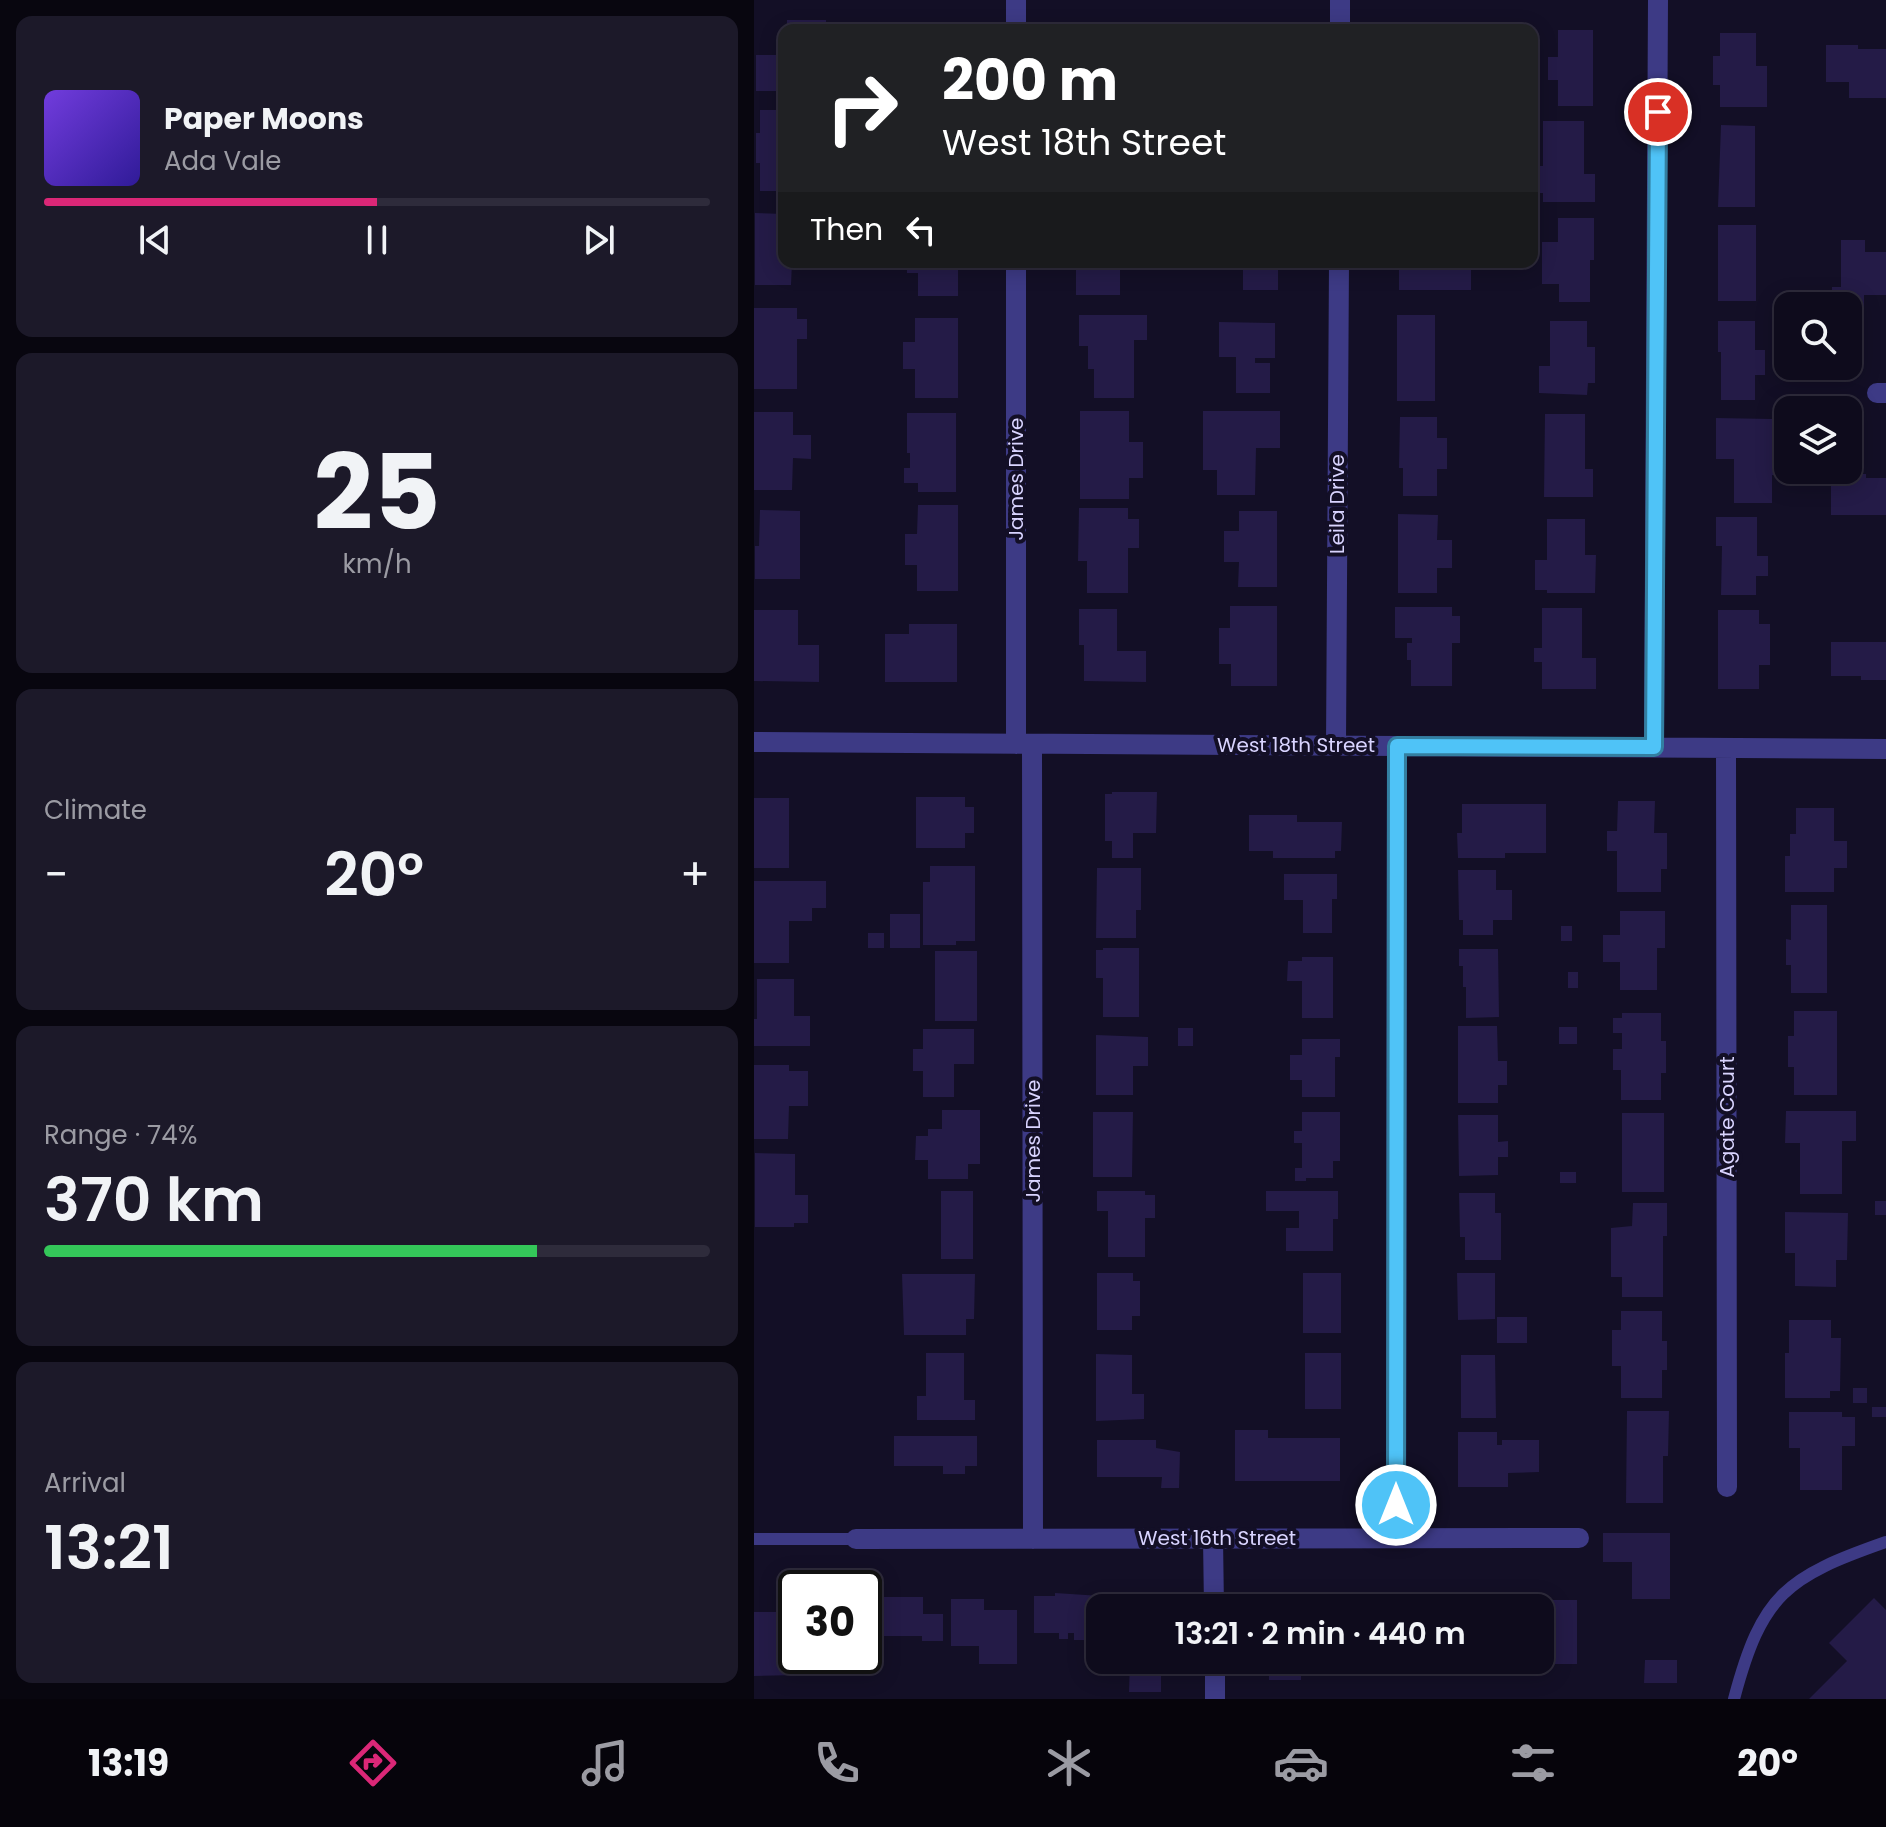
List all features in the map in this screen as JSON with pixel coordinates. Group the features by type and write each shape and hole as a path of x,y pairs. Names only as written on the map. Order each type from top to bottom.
{"street":[{"path":"1016,0 1016,24"},
{"path":"1340,0 1340,24"},
{"path":"1654,747 1658,0"},
{"name":"James Drive","path":"1016,268 1033,1539"},
{"name":"Leila Drive","path":"1336,745 1339,268"},
{"name":"West 18th Street","path":"754,742 1886,749"},
{"path":"1396,1538 1397,746"},
{"name":"Agate Court","path":"1726,748 1727,1487"},
{"path":"1213,1538 1214,1594"},
{"name":"West 16th Street","path":"856,1539 1579,1538"},
{"path":"1215,1674 1215,1699"}],"lane":[{"path":"754,1539 856,1539"},
{"path":"1734,1699 1743,1665 1759,1626 1780,1595 1813,1570 1886,1542"}],"building":[{"path":"787,20 826,20 826,24 787,24"},
{"path":"1082,23 1143,23 1143,24"},
{"path":"1558,30 1593,30 1593,106 1558,106 1558,80 1548,80 1548,57 1558,57"},
{"path":"1720,33 1756,33 1756,66 1767,66 1767,107 1720,107 1720,85 1713,85 1713,56 1720,56"},
{"path":"1826,45 1886,49 1886,98 1849,98 1849,82 1826,82"},
{"path":"756,55 778,55 778,91 756,91"},
{"path":"760,110 778,110 778,191 760,191 756,133 760,133"},
{"path":"1543,121 1584,121 1584,174 1595,174 1595,202 1543,202 1543,193 1538,193 1538,166 1543,166"},
{"path":"1721,125 1755,126 1755,207 1718,207"},
{"path":"755,213 778,214 778,268 792,268 791,285 755,285"},
{"path":"1558,218 1594,218 1590,302 1559,302 1559,284 1542,284 1542,242 1558,242"},
{"path":"1718,225 1756,225 1756,301 1718,301"},
{"path":"1841,240 1865,240 1865,252 1886,252 1886,295 1864,295 1864,323 1862,292 1832,292 1832,287 1841,287"},
{"path":"907,268 958,268 958,296 918,296 918,273 907,273"},
{"path":"1076,268 1120,268 1120,295 1076,295"},
{"path":"1243,268 1278,268 1278,290 1243,290"},
{"path":"1399,268 1471,268 1471,290 1399,290"},
{"path":"754,308 797,308 797,319 807,319 807,339 797,339 797,389 754,389"},
{"path":"1079,315 1147,315 1147,340 1134,340 1134,398 1094,398 1094,369 1088,369 1088,346 1079,346"},
{"path":"1397,315 1435,315 1435,401 1397,401"},
{"path":"915,318 958,318 958,398 915,398 915,369 903,369 903,342 915,342"},
{"path":"1550,321 1587,321 1587,347 1595,347 1595,383 1588,383 1587,395 1539,393 1539,366 1550,366"},
{"path":"1718,321 1755,321 1755,350 1765,350 1765,375 1755,375 1755,400 1721,400"},
{"path":"1219,322 1275,323 1275,358 1255,358 1255,363 1270,363 1270,393 1236,393 1236,357 1219,357"},
{"path":"1080,411 1129,411 1129,442 1143,442 1143,478 1129,478 1129,499 1080,499"},
{"path":"1203,411 1280,411 1280,448 1256,448 1255,495 1217,495 1217,470 1203,470"},
{"path":"754,412 793,412 793,435 811,435 811,459 793,458 792,490 754,490"},
{"path":"907,413 956,413 956,492 918,492 918,483 904,483 904,468 910,468"},
{"path":"1545,414 1585,414 1585,469 1593,469 1593,497 1544,497"},
{"path":"1400,417 1437,417 1437,438 1447,438 1447,469 1437,469 1437,496 1403,496 1403,468 1399,468"},
{"path":"1716,418 1772,419 1772,503 1734,503 1734,459 1716,459"},
{"path":"1862,474 1866,474 1866,478 1886,478 1886,515 1831,515 1831,484 1862,484"},
{"path":"918,505 958,505 958,591 917,591 917,565 905,565 905,534 917,534"},
{"path":"1079,508 1128,508 1128,519 1139,519 1139,548 1128,548 1128,593 1087,593 1087,561 1078,561"},
{"path":"760,510 800,511 800,579 755,579"},
{"path":"1239,511 1277,511 1277,587 1238,587 1239,562 1224,562 1224,531 1239,531"},
{"path":"1398,514 1438,515 1437,540 1452,540 1452,568 1437,568 1437,593 1398,593"},
{"path":"1716,517 1757,517 1757,556 1768,556 1768,576 1756,576 1756,595 1721,595 1722,546 1716,546"},
{"path":"1547,519 1585,519 1585,555 1596,555 1595,593 1535,590 1535,560 1547,560"},
{"path":"1230,606 1277,606 1277,686 1231,686 1231,664 1219,664 1219,628 1230,628"},
{"path":"1395,607 1452,607 1452,616 1460,616 1460,643 1452,643 1452,686 1411,686 1411,660 1407,660 1407,643 1412,643 1412,638 1395,638"},
{"path":"1542,608 1582,608 1582,658 1596,658 1596,689 1542,689 1542,662 1534,662 1534,648 1542,648"},
{"path":"1079,609 1117,609 1117,651 1146,651 1146,682 1084,681 1084,645 1079,645"},
{"path":"754,610 798,610 798,645 819,645 819,682 754,681"},
{"path":"1718,610 1759,610 1759,624 1770,624 1770,665 1759,665 1759,689 1718,689"},
{"path":"909,624 957,624 957,682 885,682 885,634 909,634"},
{"path":"1831,642 1886,642 1886,680 1831,676"},
{"path":"1157,792 1156,833 1133,833 1133,858 1112,858 1112,841 1105,841 1105,794"},
{"path":"916,797 965,797 965,807 974,807 974,833 965,833 965,848 916,848"},
{"path":"754,798 789,798 789,868 754,868"},
{"path":"1618,801 1655,801 1654,833 1667,833 1667,869 1661,869 1661,892 1617,892 1617,851 1607,851 1607,831 1617,831"},
{"path":"1462,804 1546,804 1546,853 1505,853 1505,858 1458,858 1457,833 1462,833"},
{"path":"1796,808 1834,808 1834,841 1847,841 1847,868 1834,868 1834,892 1785,892 1785,856 1790,856 1790,834 1796,834"},
{"path":"1249,815 1297,815 1297,822 1342,822 1341,851 1335,851 1335,858 1273,858 1273,851 1249,851"},
{"path":"930,866 975,866 975,941 956,941 956,945 923,945 923,882 930,882"},
{"path":"1097,868 1141,868 1141,910 1136,910 1136,938 1096,938"},
{"path":"1458,870 1496,870 1496,890 1512,890 1512,920 1493,920 1493,935 1463,935 1463,920 1459,920"},
{"path":"1284,874 1337,874 1337,899 1332,899 1332,933 1303,933 1303,900 1284,900"},
{"path":"754,881 826,881 826,908 812,908 812,921 789,921 789,963 754,963"},
{"path":"1791,905 1827,905 1827,993 1791,993 1791,965 1786,965 1786,939 1791,940"},
{"path":"1620,911 1665,911 1665,948 1657,948 1657,990 1620,990 1620,962 1603,962 1603,935 1620,935"},
{"path":"890,914 920,914 920,948 890,948"},
{"path":"1561,926 1572,926 1572,941 1561,941"},
{"path":"868,933 884,933 884,948 868,948"},
{"path":"1139,948 1139,1017 1103,1017 1103,978 1096,978 1096,950"},
{"path":"1459,949 1498,949 1499,1017 1466,1018 1466,987 1463,987 1463,966 1459,966"},
{"path":"935,951 977,951 977,1021 935,1021"},
{"path":"1302,957 1333,957 1333,1018 1302,1018 1302,981 1287,981 1288,961 1302,961"},
{"path":"1568,972 1578,972 1578,988 1568,988"},
{"path":"757,979 794,979 794,1016 810,1016 810,1046 754,1046"},
{"path":"1794,1011 1837,1011 1837,1095 1794,1095 1794,1067 1788,1067 1788,1036 1794,1036"},
{"path":"1622,1013 1661,1013 1661,1041 1666,1041 1666,1073 1661,1073 1661,1100 1621,1100 1621,1070 1613,1070 1613,1049 1622,1049 1622,1033 1613,1033 1613,1018 1622,1018"},
{"path":"1458,1026 1497,1026 1498,1061 1507,1061 1507,1085 1498,1085 1498,1103 1458,1103"},
{"path":"1559,1027 1577,1027 1577,1044 1559,1044"},
{"path":"1178,1028 1193,1028 1193,1046 1178,1046"},
{"path":"923,1029 974,1029 974,1064 954,1064 954,1097 923,1097 923,1071 913,1071 913,1049 923,1049"},
{"path":"1096,1035 1148,1037 1148,1066 1133,1066 1133,1095 1096,1095"},
{"path":"1302,1039 1340,1039 1340,1057 1335,1057 1335,1097 1302,1097 1302,1080 1290,1080 1290,1055 1302,1055"},
{"path":"754,1065 789,1065 789,1071 808,1071 808,1106 789,1106 788,1139 754,1139"},
{"path":"942,1110 980,1110 980,1164 968,1164 968,1179 928,1179 928,1160 915,1160 916,1136 928,1136 928,1129 942,1129"},
{"path":"1786,1111 1856,1111 1856,1141 1842,1141 1842,1194 1800,1194 1800,1143 1785,1143"},
{"path":"1093,1112 1133,1112 1132,1177 1093,1177"},
{"path":"1302,1112 1340,1112 1340,1161 1333,1161 1333,1178 1295,1181 1295,1168 1302,1168 1302,1143 1294,1143 1294,1131 1302,1131"},
{"path":"1622,1113 1664,1113 1664,1192 1622,1192"},
{"path":"1458,1115 1498,1115 1498,1142 1508,1141 1508,1157 1498,1157 1498,1175 1459,1176"},
{"path":"755,1153 795,1154 795,1195 808,1195 808,1223 794,1223 794,1227 755,1227"},
{"path":"1560,1172 1576,1172 1576,1183 1560,1183"},
{"path":"941,1191 973,1191 973,1259 941,1259"},
{"path":"1097,1191 1145,1191 1145,1195 1155,1195 1155,1218 1145,1218 1145,1257 1108,1257 1108,1211 1097,1211"},
{"path":"1266,1191 1338,1191 1338,1219 1333,1219 1333,1251 1286,1251 1286,1228 1299,1228 1299,1211 1266,1211"},
{"path":"1459,1193 1495,1193 1495,1213 1501,1213 1501,1260 1465,1260 1465,1237 1460,1237"},
{"path":"1875,1201 1886,1201 1886,1215 1875,1215"},
{"path":"1633,1203 1667,1203 1667,1236 1663,1236 1663,1297 1622,1297 1622,1277 1611,1277 1611,1228 1632,1226"},
{"path":"1785,1212 1848,1213 1847,1260 1836,1260 1836,1287 1795,1286 1795,1253 1785,1253"},
{"path":"1097,1273 1133,1273 1133,1281 1140,1281 1140,1316 1132,1316 1132,1330 1097,1330"},
{"path":"1303,1273 1341,1273 1341,1333 1303,1333"},
{"path":"1457,1273 1495,1273 1495,1319 1458,1320"},
{"path":"902,1274 975,1274 974,1319 966,1319 966,1335 904,1335"},
{"path":"1621,1311 1662,1311 1662,1341 1667,1341 1667,1370 1662,1370 1662,1398 1621,1398 1621,1366 1612,1366 1612,1330 1621,1330"},
{"path":"1497,1317 1527,1317 1527,1343 1497,1343"},
{"path":"1789,1320 1831,1320 1831,1338 1841,1338 1840,1391 1830,1391 1830,1398 1785,1398"},
{"path":"926,1353 964,1353 964,1400 975,1400 975,1420 917,1420 917,1396 926,1396"},
{"path":"1305,1353 1341,1353 1341,1409 1305,1409"},
{"path":"1096,1354 1132,1355 1132,1394 1144,1394 1144,1419 1096,1421"},
{"path":"1461,1355 1495,1355 1496,1418 1461,1418"},
{"path":"1853,1388 1867,1388 1867,1403 1853,1403"},
{"path":"1872,1407 1886,1407 1886,1417 1872,1417"},
{"path":"1627,1411 1669,1411 1668,1456 1663,1456 1663,1503 1626,1503"},
{"path":"1789,1412 1842,1412 1842,1417 1855,1417 1855,1446 1842,1446 1842,1490 1800,1490 1800,1448 1789,1448"},
{"path":"1235,1430 1268,1430 1268,1438 1340,1438 1340,1481 1235,1481"},
{"path":"1458,1432 1497,1432 1497,1445 1502,1445 1502,1440 1539,1440 1539,1472 1508,1473 1508,1487 1458,1487"},
{"path":"894,1436 977,1436 977,1466 965,1466 965,1474 943,1474 943,1466 894,1466"},
{"path":"1097,1440 1156,1440 1156,1448 1180,1452 1179,1488 1161,1488 1162,1477 1097,1477"},
{"path":"1603,1533 1670,1533 1670,1599 1632,1599 1632,1562 1603,1562"},
{"path":"1055,1593 1086,1595 1086,1640 1074,1640 1074,1633 1068,1633 1068,1639 1059,1639 1059,1633 1034,1633 1034,1596 1055,1596"},
{"path":"882,1597 923,1597 923,1614 943,1614 943,1641 922,1641 922,1636 882,1636"},
{"path":"1874,1598 1886,1610 1886,1699 1809,1699 1847,1661 1829,1643"},
{"path":"951,1599 984,1599 984,1610 1017,1610 1017,1664 979,1664 979,1646 951,1646"},
{"path":"1554,1600 1577,1600 1577,1664 1554,1664"},
{"path":"754,1612 778,1612 778,1674 799,1675 754,1676"},
{"path":"1645,1660 1677,1660 1677,1683 1644,1683"},
{"path":"1130,1674 1161,1674 1161,1692 1129,1692"},
{"path":"1269,1674 1301,1674 1301,1680 1269,1680"}],"route":[{"path":"1396,1505 1397,746 1654,747 1658,112"}]}
